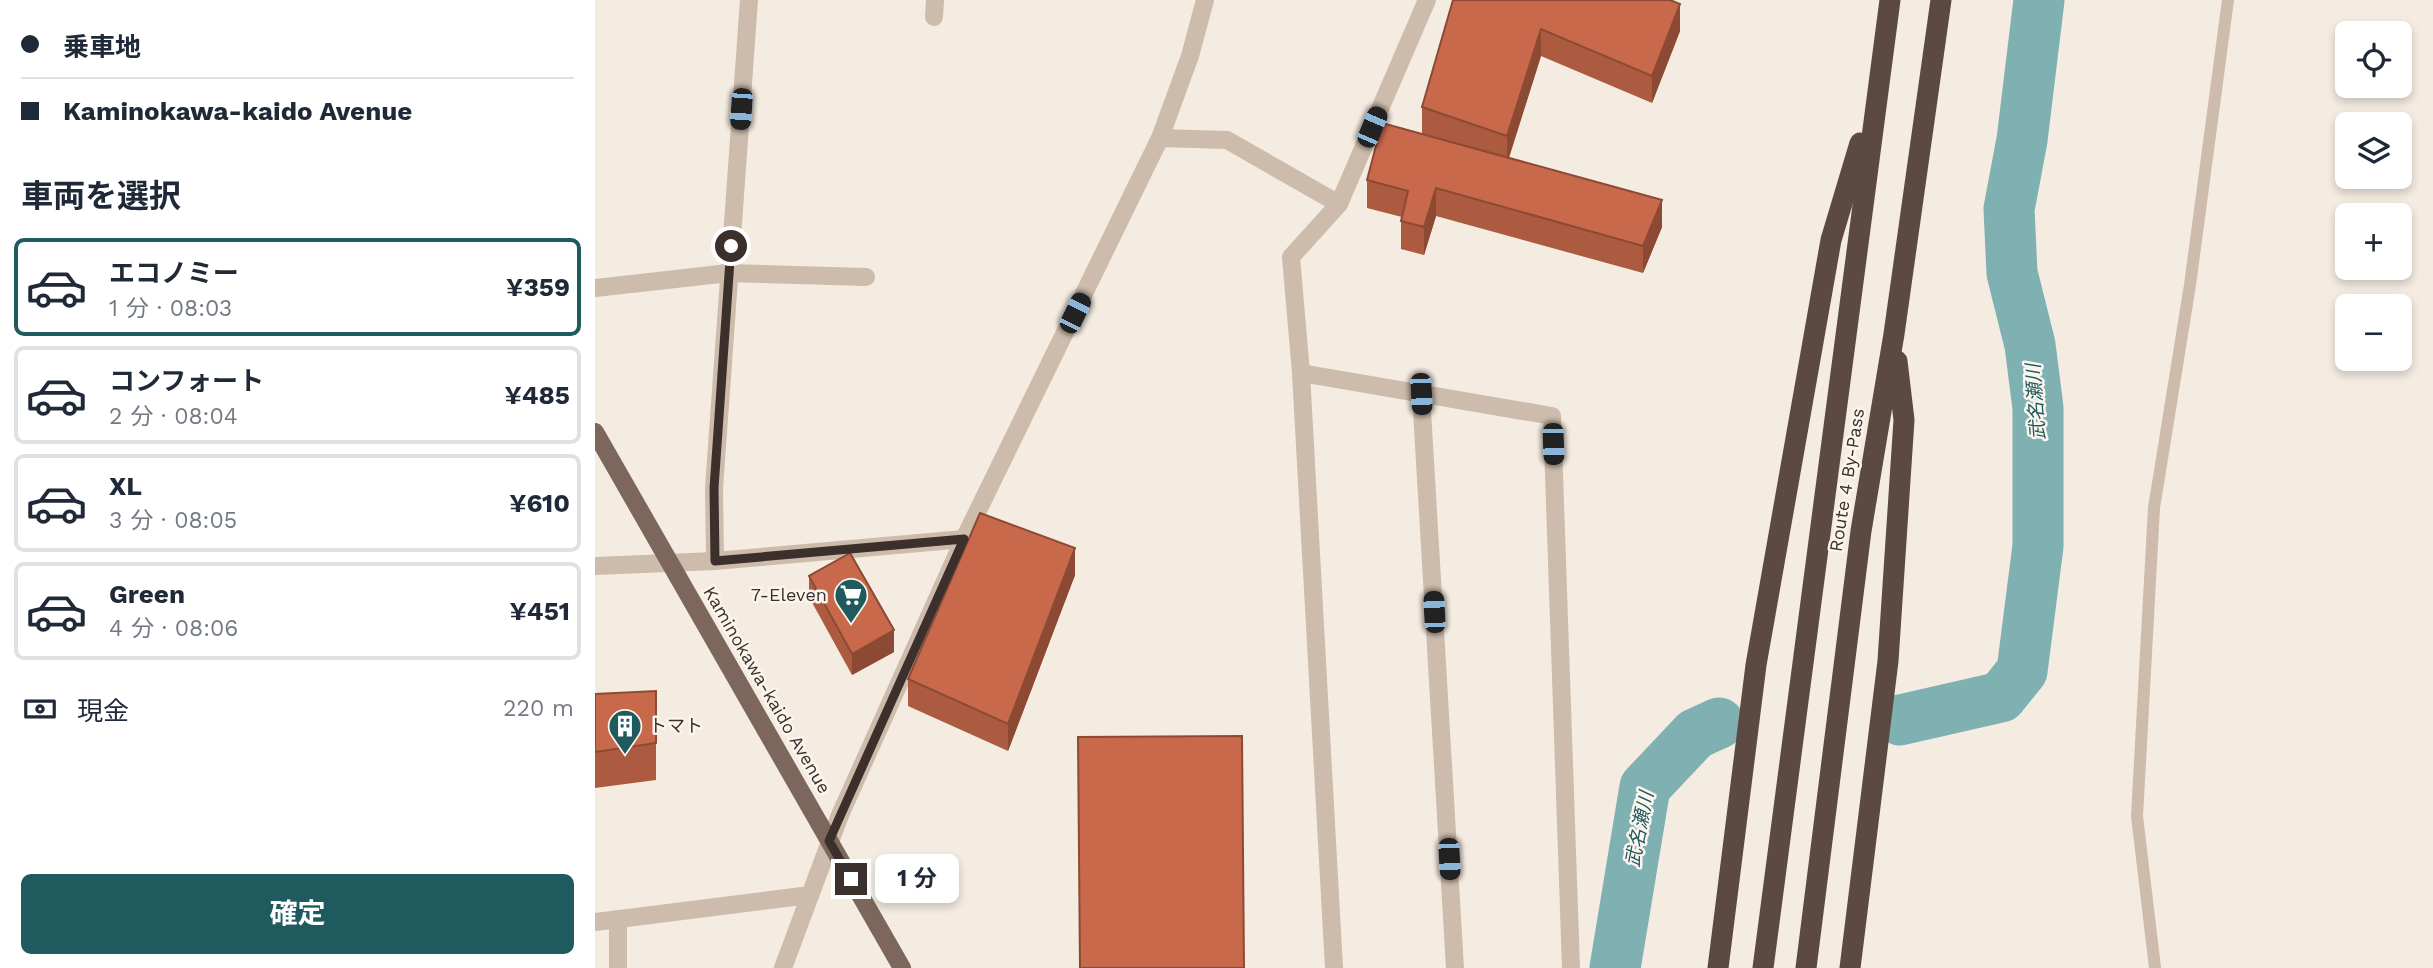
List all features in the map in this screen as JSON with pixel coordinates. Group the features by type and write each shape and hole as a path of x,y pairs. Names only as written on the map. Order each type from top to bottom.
{"highway":[{"name":"Route 4 By-Pass","path":"1763,968 1890,0"},
{"name":"Route 4 By-Pass","path":"1806,968 1861,531 1893,334 1941,0"},
{"path":"1718,968 1756,665 1831,240 1879,77"},
{"path":"1850,968 1888,661 1904,420 1893,334"}],"main road":[{"name":"Kaminokawa-kaido Avenue","path":"595,432 902,968"}],"street":[{"path":"715,561 714,488 749,0"},
{"path":"783,968 829,841 964,539 1160,138 1190,56 1205,0"},
{"path":"1334,968 1301,373 1291,257 1339,204 1427,0"},
{"path":"1160,138 1227,141 1339,204"},
{"path":"595,288 729,273 866,277"},
{"path":"1301,373 1552,416 1571,968"},
{"path":"1421,394 1455,968"},
{"path":"595,566 715,561 964,539"},
{"path":"595,922 810,895"},
{"path":"618,919 618,968"}],"lane":[{"path":"2155,968 2137,816 2154,508 2190,285 2228,0"}],"building":[{"path":"1453,0 1670,0 1680,4 1652,76 1541,29 1507,136 1422,107"},
{"path":"1382,123 1662,200 1643,246 1436,188 1424,227 1401,221 1408,191 1367,180"},
{"path":"980,513 1075,548 1008,724 908,679"},
{"name":"7-Eleven","path":"850,553 894,630 852,654 809,576"},
{"path":"656,691 656,743 595,752 595,694"},
{"path":"1242,736 1244,968 1080,968 1078,737"}],"waterway":[{"name":"武名瀬川","path":"1900,720 2001,697 2022,671 2038,546 2038,408 2030,345 2012,273 2009,209 2022,140 2039,0"},
{"name":"武名瀬川","path":"1615,968 1645,787 1695,734 1719,723"}],"place":[{"name":"7-Eleven","path":"851,625"},
{"name":"トマト","path":"625,756"}],"route":[{"path":"731,246 714,488 715,561 964,539 829,841 851,879"}]}
